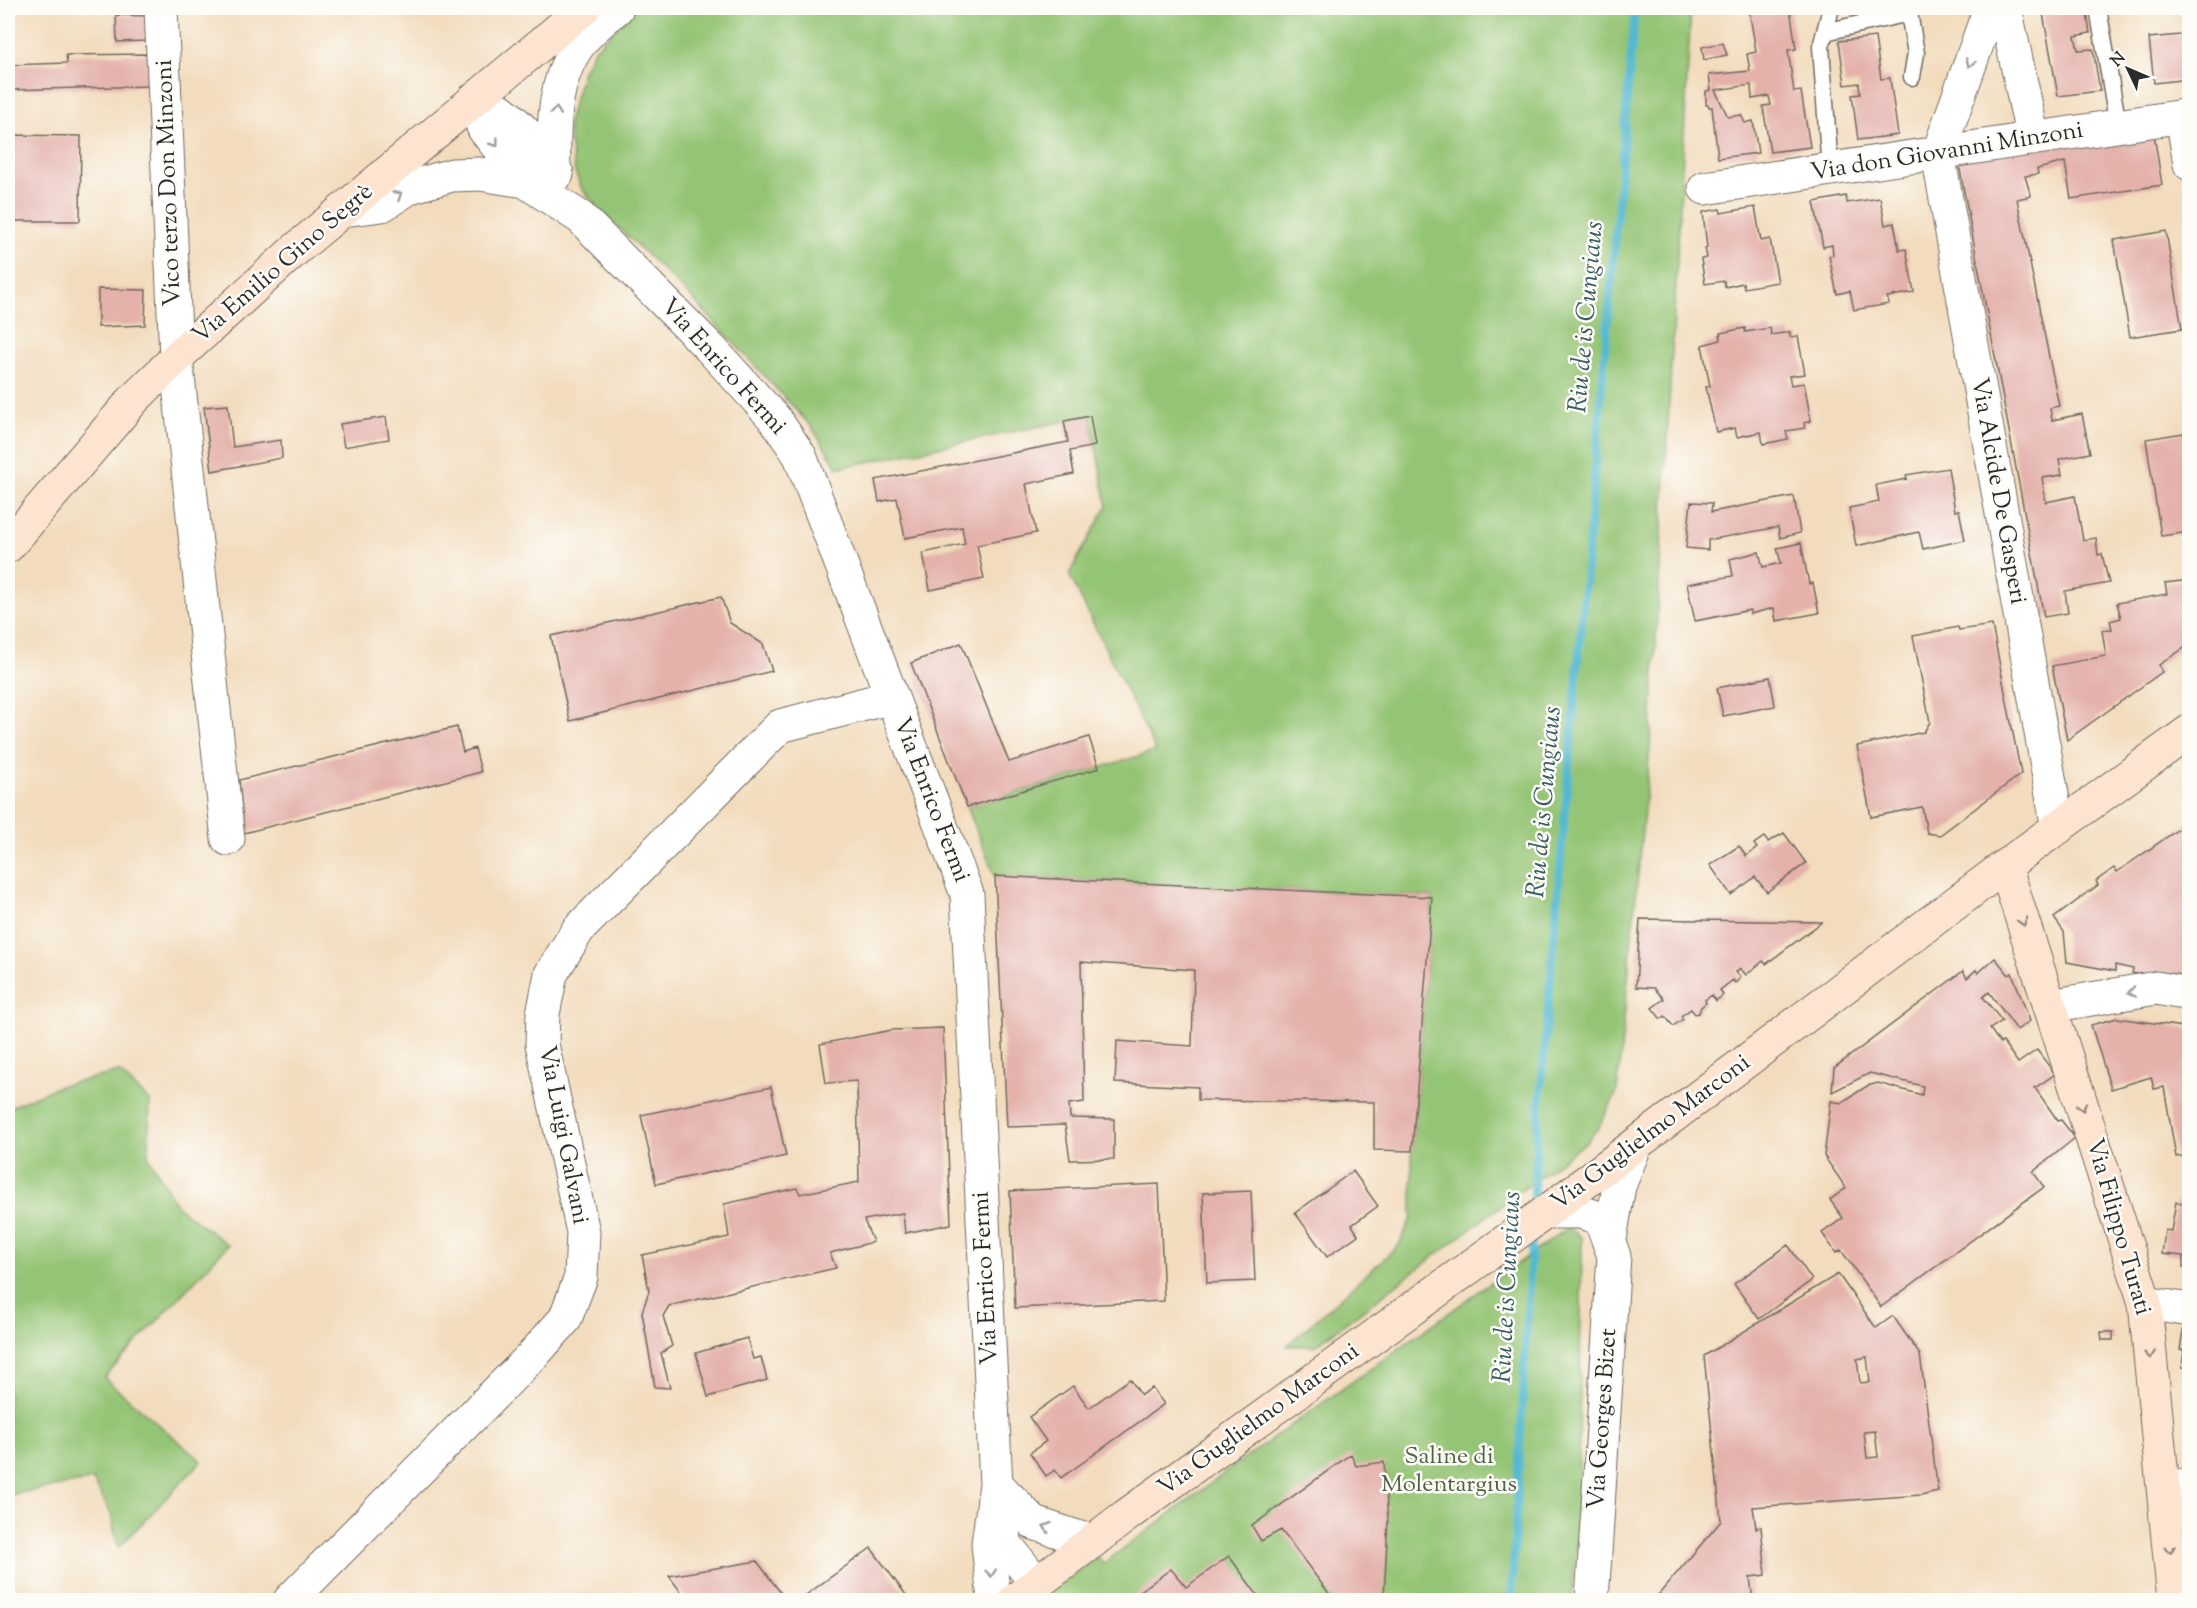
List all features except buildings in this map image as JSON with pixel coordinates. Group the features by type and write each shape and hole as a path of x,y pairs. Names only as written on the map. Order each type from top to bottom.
{"street":[{"name":"Vico terzo Don Minzoni","path":"161,8 176,357 228,839"},
{"name":"Via Emilio Gino Segrè","path":"8,546 134,399 176,357 343,210 584,8"},
{"path":"540,175 555,114 558,90 568,64 580,43 617,8"},
{"path":"1938,154 1990,8"},
{"path":"2005,8 2033,139"},
{"path":"473,100 484,129 540,175"},
{"path":"2186,115 2190,164"},
{"name":"Via don Giovanni Minzoni","path":"1705,188 2186,115"},
{"name":"Via Alcide De Gasperi","path":"1938,154 2058,828"},
{"path":"343,210 382,205 410,187 452,175 540,175"},
{"name":"Via Enrico Fermi","path":"540,175 710,348 768,411 800,456 968,894 994,1494 988,1544 993,1600"},
{"name":"Via Luigi Galvani","path":"290,1600 533,1355 565,1319 581,1277 583,1232 542,1044 543,1014 551,974 579,930 780,726 892,697"},
{"name":"Via Guglielmo Marconi","path":"1026,1592 1546,1212 2005,866 2190,731"},
{"name":"Via Guglielmo Marconi","path":"2139,769 2190,744"},
{"path":"2139,769 2190,760"},
{"name":"Via Filippo Turati","path":"2005,866 2145,1303 2177,1486 2174,1600"},
{"path":"2050,1006 2156,988 2190,994"},
{"name":"Via Georges Bizet","path":"1610,1239 1624,1154"},
{"name":"Via Georges Bizet","path":"1546,1212 1580,1212 1600,1218 1610,1239 1614,1256 1592,1600"},
{"path":"2145,1303 2190,1310"},
{"path":"994,1494 1034,1523 1092,1542"},
{"path":"994,1494 1007,1546 1026,1592"}],"lane":[{"path":"1830,170 1821,47 1831,8"},
{"path":"2098,8 2118,126"},
{"path":"1825,32 1909,10 1916,53 1912,77"}],"green space":[{"path":"636,8 1691,8 1650,748 1617,1092 1599,1127 1586,1142 1315,1346 1287,1346 1399,1245 1412,1216 1412,1151 1432,897 995,876 967,807 1156,751 1069,574 1107,506 1090,416 838,468 811,426 690,296 599,209 582,189 575,172 568,122 583,71 593,51"},
{"path":"119,1072 150,1101 148,1155 177,1206 228,1245 104,1378 202,1461 118,1548 111,1514 93,1480 8,1495 8,1108 59,1086"},
{"name":"Saline di Molentargius","path":"1569,1227 1582,1239 1578,1524 1572,1600 1039,1600 1098,1557 1103,1564 1230,1469"}],"waterway":[{"name":"Riu de is Cungiaus","path":"1533,1212 1537,1132 1635,8"},
{"name":"Riu de is Cungiaus","path":"1511,1600 1532,1234"}]}
